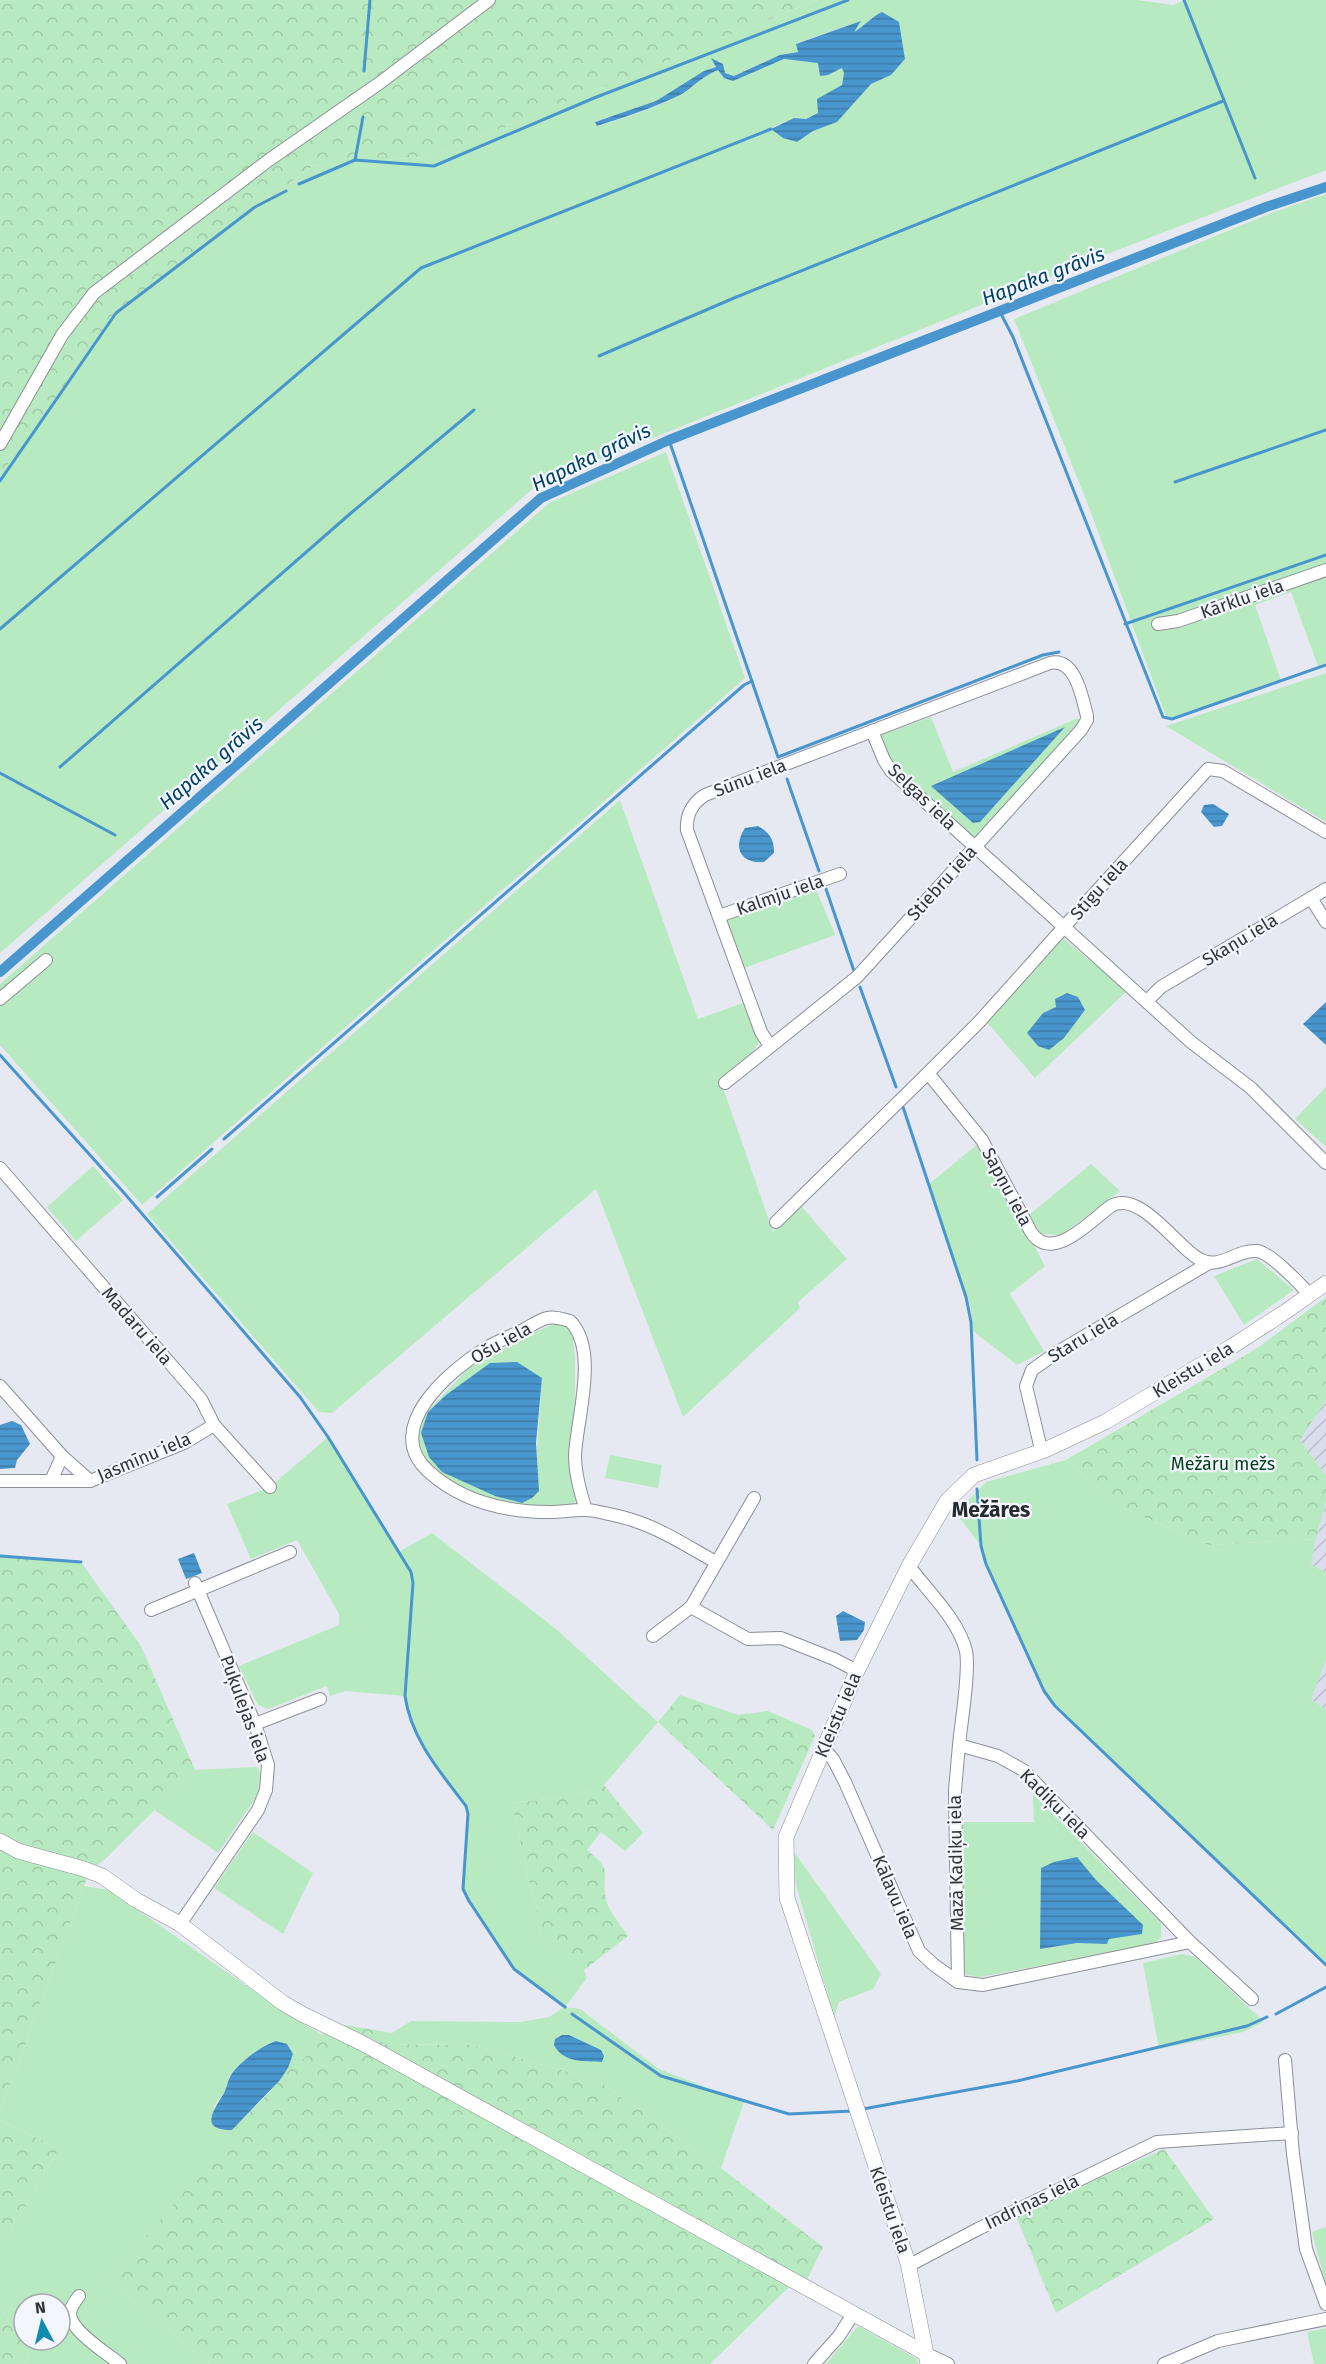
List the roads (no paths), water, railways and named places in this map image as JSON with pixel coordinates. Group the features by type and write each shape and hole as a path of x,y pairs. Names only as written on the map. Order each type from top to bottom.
{"street":[{"path":"0,444 62,335 94,293 269,160 381,82 489,0"},
{"name":"Kārklu iela","path":"1158,624 1178,621 1326,570"},
{"name":"Stiebru iela","path":"725,1083 857,977 1081,730 1087,720 1086,709 1069,667 1061,662 1050,663"},
{"name":"Sūnu iela","path":"770,1046 761,1032 687,830 688,816 697,801 705,795 1050,663"},
{"name":"Selgas iela","path":"872,731 891,771 1064,927"},
{"name":"Stīgu iela","path":"1326,832 1223,771 1208,769 1064,927 1207,1055 1262,1098 1286,1125 1326,1163"},
{"name":"Kalmju iela","path":"719,916 840,874"},
{"name":"Skaņu iela","path":"1147,1001 1161,987 1326,889"},
{"path":"1311,898 1326,922"},
{"path":"776,1222 979,1022 1064,927"},
{"path":"0,999 46,960"},
{"name":"Sapņu iela","path":"928,1072 978,1133 1031,1232 1040,1242 1052,1245 1062,1242 1111,1206 1127,1202 1141,1209 1195,1257 1209,1263"},
{"name":"Madaru iela","path":"0,1168 201,1399 214,1425 270,1487"},
{"path":"1209,1263 1219,1263 1250,1251 1260,1251 1269,1256 1310,1295"},
{"name":"Staru iela","path":"1045,1450 1040,1446 1026,1386 1032,1370 1056,1353 1209,1263"},
{"name":"Kleistu iela","path":"926,2359 908,2266 787,1898 786,1837 857,1671 909,1566 947,1501 974,1475 1045,1450 1105,1422 1231,1347 1326,1283"},
{"name":"Ošu iela","path":"586,1510 581,1496 575,1461 577,1424 585,1367 580,1335 570,1321 548,1318 487,1348 460,1367 430,1395 414,1420 412,1443 418,1459 428,1471 454,1489 481,1502 518,1511 586,1510 637,1521 716,1562"},
{"path":"0,1386 62,1456 90,1481"},
{"name":"Jasmīnu iela","path":"0,1481 90,1481 184,1443 214,1425"},
{"path":"51,1481 62,1456"},
{"path":"653,1636 691,1607 754,1498"},
{"path":"151,1610 197,1587 290,1552"},
{"path":"909,1566 955,1626 966,1652 958,1745"},
{"name":"Puķulejas iela","path":"180,1924 258,1810 266,1790 268,1765 255,1724 197,1587"},
{"path":"691,1607 748,1640 781,1638 834,1659 857,1671"},
{"path":"255,1724 320,1699"},
{"name":"Kadiķu iela","path":"958,1745 998,1756 1023,1770 1190,1942 1252,1999"},
{"name":"Mazā Kadiķu iela","path":"958,1745 955,1790 958,1982"},
{"name":"Kālavu iela","path":"824,1749 833,1759 845,1782 919,1951 958,1982"},
{"path":"0,1840 18,1851 102,1876 204,1940 265,1990 302,2014 362,2043 853,2314 926,2359 948,2364"},
{"path":"958,1982 982,1985 1190,1942"},
{"path":"1285,2060 1306,2249 1326,2304"},
{"name":"Indriņas iela","path":"908,2266 978,2229 1157,2142 1292,2133"},
{"path":"79,2296 72,2306 70,2314 72,2322 114,2362"},
{"path":"814,2364 839,2336 853,2314"},
{"path":"1164,2364 1218,2342 1326,2319"}],"water":[{"path":"882,12 899,22 905,59 891,75 871,84 837,122 813,131 797,142 783,138 771,129 794,118 806,119 818,113 817,99 842,85 844,73 842,68 820,76 818,63 784,59 733,81 724,78 718,70 680,95 660,104 597,126 595,122 656,101 704,71 716,67 711,58 723,64 725,73 734,76 780,55 798,52 796,44 861,21 854,32"},
{"path":"1065,727 980,822 973,823 931,786"},
{"path":"1213,804 1229,814 1222,826 1214,827 1201,812 1204,805"},
{"path":"758,826 766,831 773,844 774,853 764,862 756,862 744,857 739,848 741,835 745,828"},
{"path":"1067,993 1078,997 1085,1010 1064,1038 1049,1050 1038,1046 1027,1033 1043,1013 1056,1007 1055,999"},
{"path":"1326,1002 1326,1045 1303,1024"},
{"path":"517,1362 542,1378 536,1443 539,1491 522,1503 495,1496 442,1472 429,1457 421,1433 428,1412 446,1395 490,1363"},
{"path":"12,1421 21,1425 30,1444 17,1460 15,1468 0,1469 0,1425"},
{"path":"194,1553 202,1573 186,1579 178,1559"},
{"path":"843,1611 865,1622 864,1630 857,1640 840,1641 836,1616"},
{"path":"1077,1857 1096,1880 1143,1925 1142,1934 1109,1939 1107,1944 1077,1943 1040,1949 1041,1868 1054,1862"},
{"path":"562,2035 569,2035 601,2050 604,2056 602,2062 575,2060 563,2055 554,2045 555,2039"},
{"path":"276,2041 287,2044 293,2054 280,2080 232,2130 215,2127 212,2123 213,2112 232,2074 249,2057"}],"waterway":[{"path":"364,71 370,0"},
{"path":"299,184 355,160 434,166 594,98 848,0"},
{"path":"1184,0 1255,178"},
{"path":"599,356 734,298 1223,101"},
{"path":"355,160 363,117"},
{"path":"0,629 421,268 771,129"},
{"name":"Hapaka grāvis","path":"0,972 541,498 669,440 1266,207 1326,187"},
{"path":"0,481 116,313 255,207 286,191"},
{"path":"1000,312 1013,337 1163,717 1172,719 1326,665"},
{"path":"60,767 351,513 474,410"},
{"path":"1175,482 1326,430"},
{"path":"669,440 778,757 1043,655 1059,652"},
{"path":"1125,624 1326,555"},
{"path":"224,1139 744,685 752,681"},
{"path":"0,773 115,835"},
{"path":"787,779 819,871"},
{"path":"826,889 854,971"},
{"path":"860,987 896,1087"},
{"path":"0,1055 125,1194 300,1397 328,1437 411,1572 413,1583 405,1696 408,1712 420,1741 466,1806 468,1814 463,1889 514,1969 565,2007"},
{"path":"903,1107 966,1297 971,1322 977,1460"},
{"path":"157,1197 212,1149"},
{"path":"977,1489 981,1546 986,1564 1044,1691 1055,1706 1326,1965"},
{"path":"0,1556 81,1562"},
{"path":"1276,2014 1326,1987"},
{"path":"572,2014 661,2076 789,2114 853,2111"},
{"path":"863,2109 1017,2081 1247,2026 1267,2017"}],"district":[{"name":"Mežāres","path":"991,1510"}],"park label":[{"name":"Mežāru mežs","path":"1223,1464"}]}
